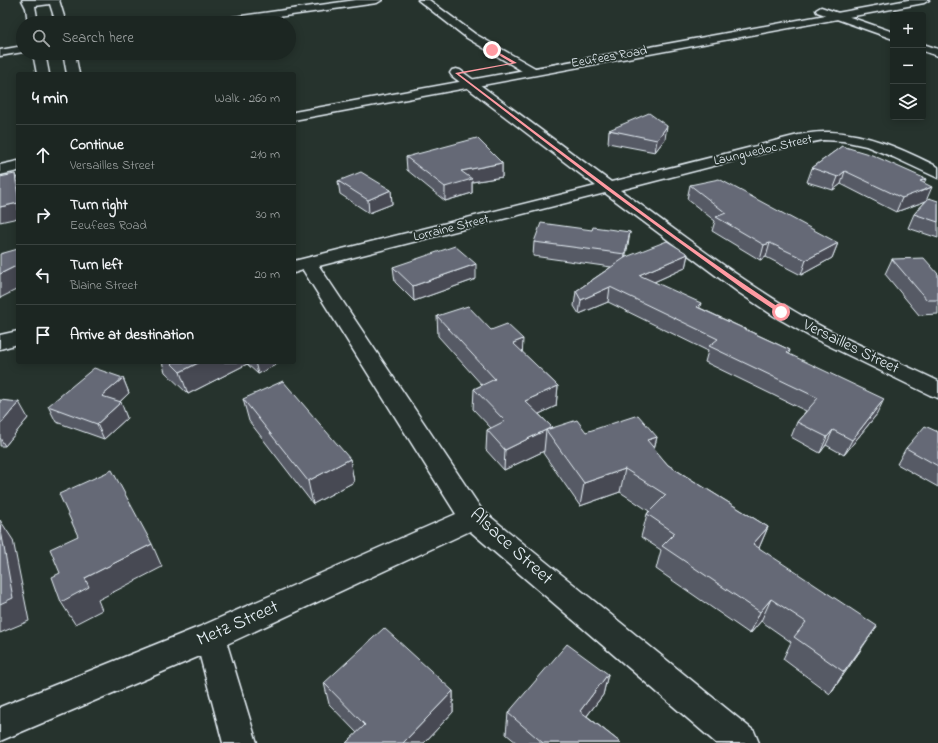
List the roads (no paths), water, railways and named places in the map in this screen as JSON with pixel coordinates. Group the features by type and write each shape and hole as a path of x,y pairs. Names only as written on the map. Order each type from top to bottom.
{"street":[{"path":"31,16 28,2 54,0 59,16"},
{"path":"263,16 377,0"},
{"path":"423,0 471,36 515,63 531,66"},
{"name":"Eeufees Road","path":"594,49 875,0"},
{"name":"Eeufees Road","path":"296,116 462,76 837,16 924,0"},
{"path":"822,10 890,35"},
{"path":"926,48 938,53"},
{"path":"0,52 16,50"},
{"path":"40,60 43,72"},
{"path":"70,60 73,72"},
{"path":"500,66 515,63"},
{"name":"Versailles Street","path":"462,76 608,188 745,288 781,312 818,332 938,390"},
{"name":"Launguedoc Street","path":"608,188 786,142 827,136 874,143 938,173"},
{"path":"0,157 16,154"},
{"path":"0,170 16,166"},
{"name":"Lorraine Street","path":"301,266 608,188"},
{"name":"Alsace Street","path":"301,266 473,518 742,743"},
{"path":"0,342 16,338"},
{"name":"Metz Street","path":"0,724 210,637 473,518"},
{"path":"210,637 240,743"}]}
